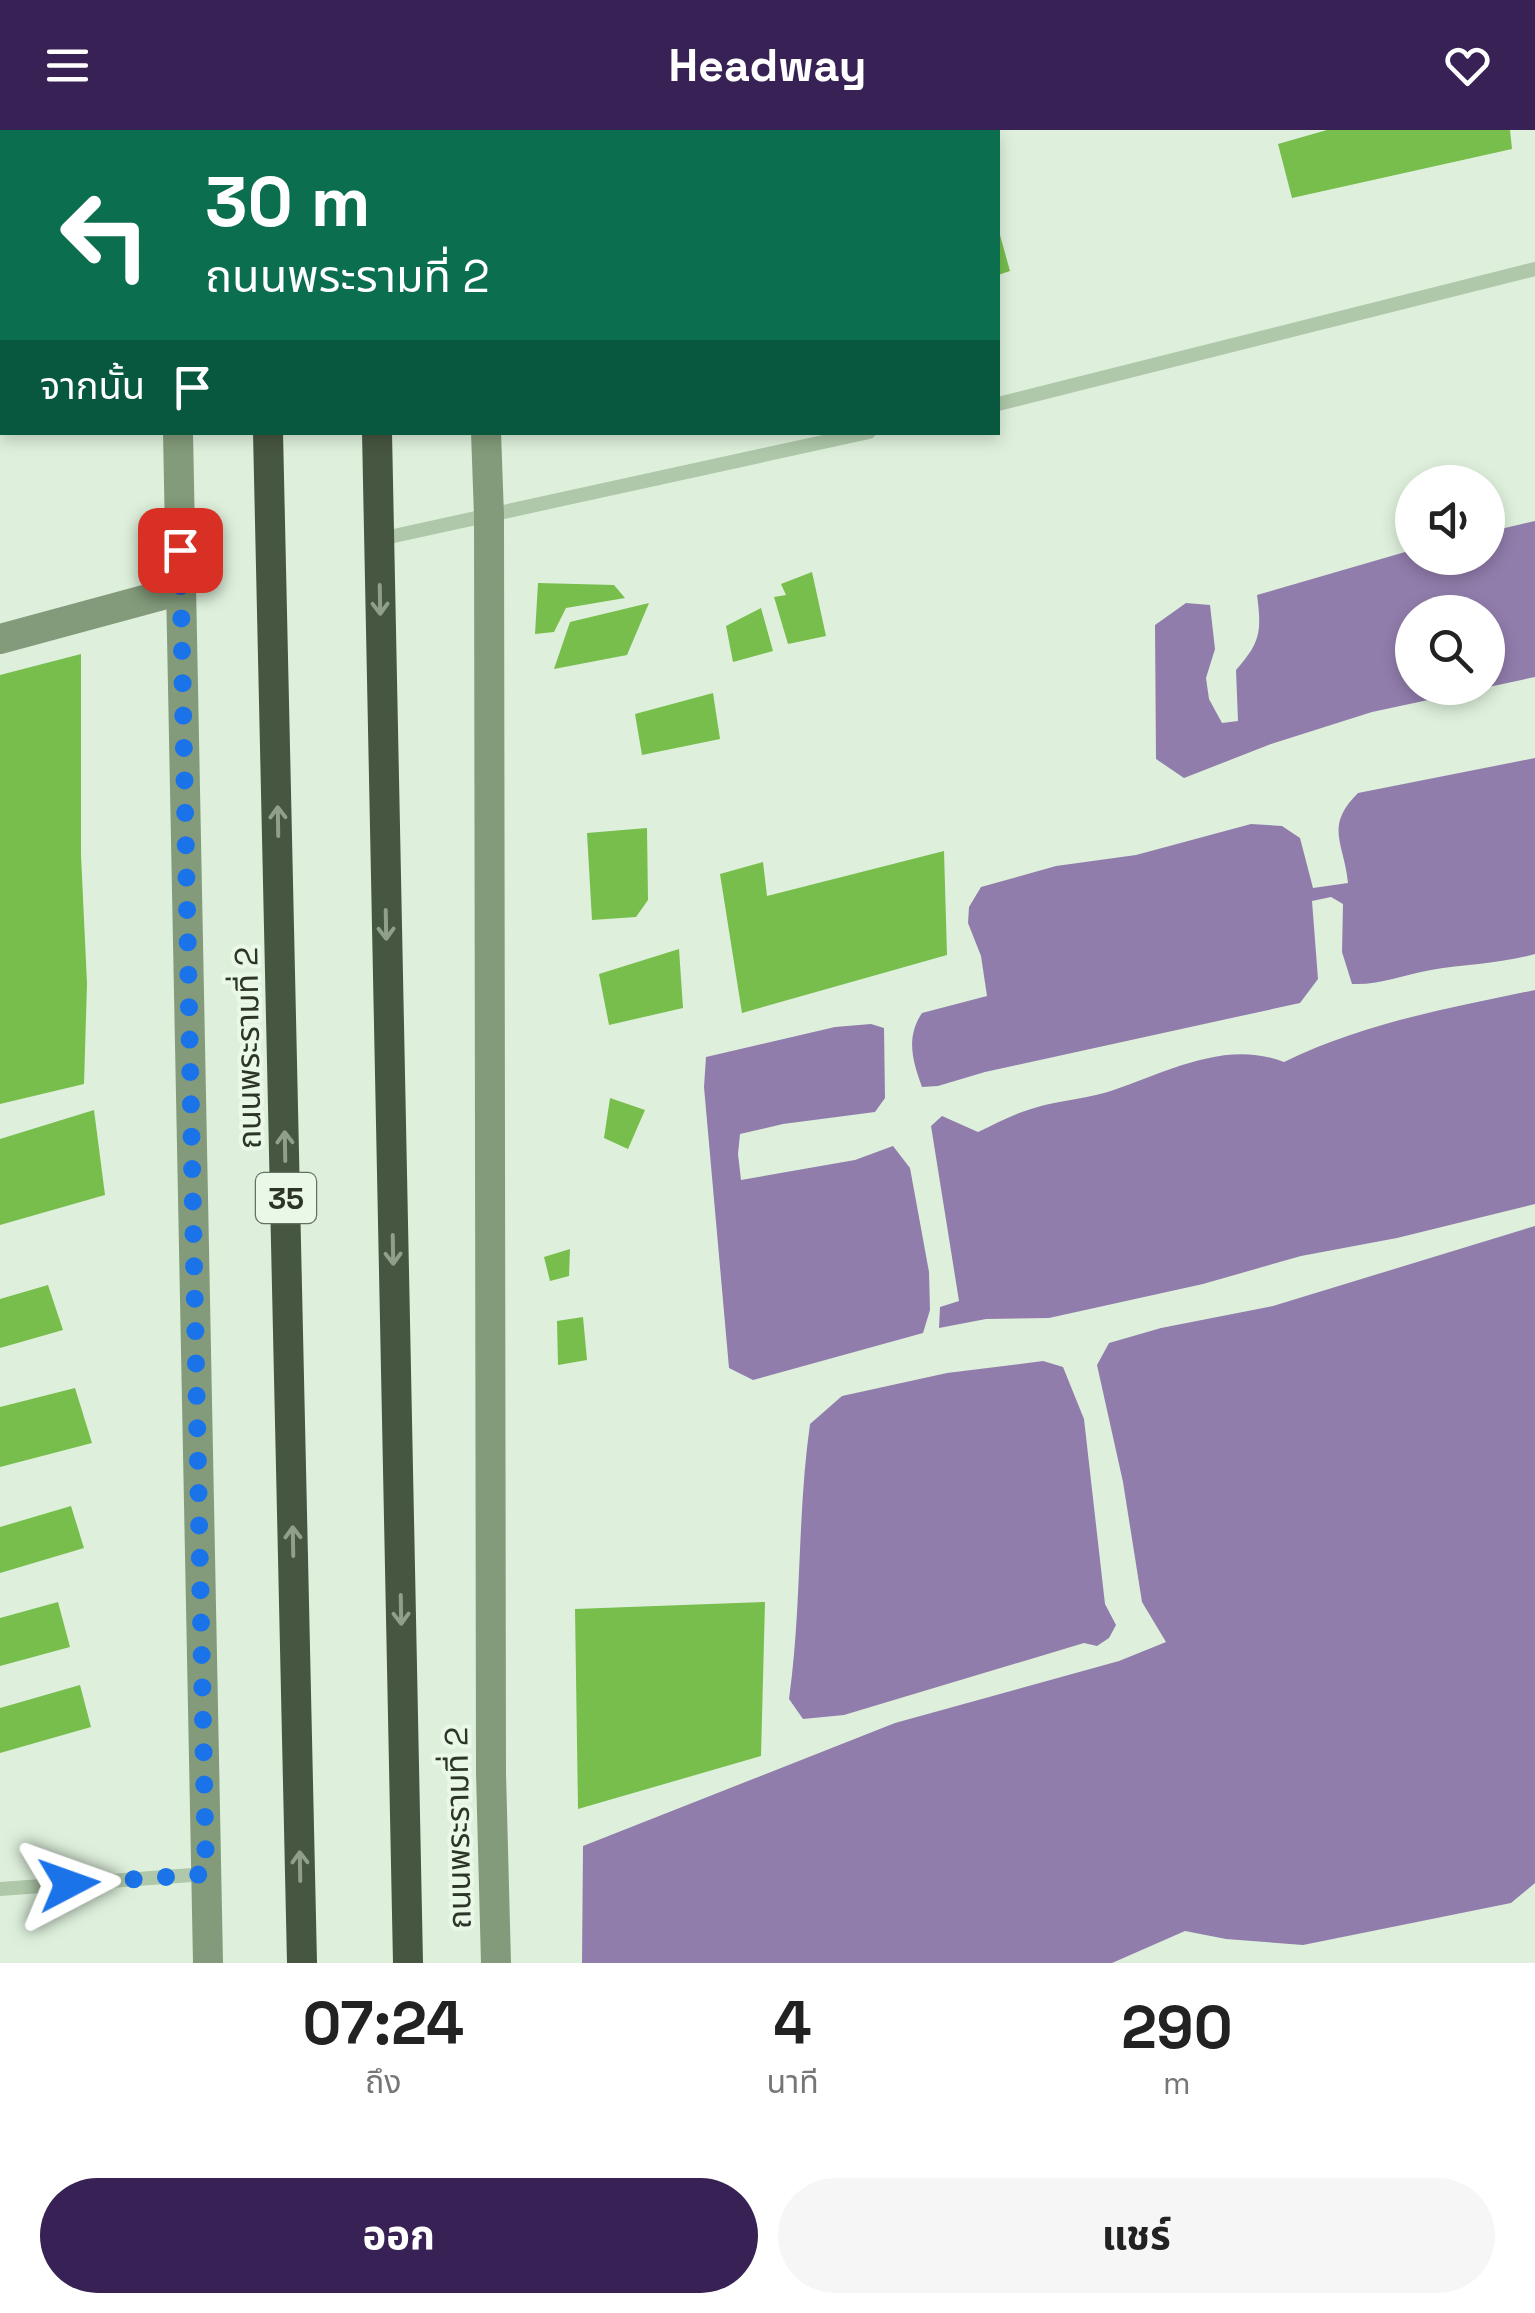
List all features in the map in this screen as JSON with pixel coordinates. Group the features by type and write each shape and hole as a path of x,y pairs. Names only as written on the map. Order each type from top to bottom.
{"highway":[{"name":"ถนนพระรามที่ 2","path":"268,435 302,1963"},
{"name":"ถนนพระรามที่ 2","path":"377,435 408,1963"}],"main road":[{"name":"ถนนพระรามที่ 2","path":"178,435 208,1963"},
{"name":"ถนนพระรามที่ 2","path":"486,435 491,1772 496,1963"},
{"path":"0,639 180,590"}],"lane":[{"path":"1000,403 1535,269"},
{"path":"379,539 855,435"},
{"path":"0,1889 206,1874"}],"shaded area":[{"path":"1535,521 1535,677 1505,683 1505,595 1395,595 1395,705 1405,705 1271,744 1184,778 1156,759 1155,625 1186,603 1210,605 1215,649 1206,678 1209,699 1222,723 1238,721 1236,670 1257,636 1257,595 1395,555 1395,575 1505,575 1505,528"},
{"path":"1535,758 1535,954 1352,984 1342,952 1343,904 1331,897 1312,901 1318,979 1300,1003 922,1087 912,1049 922,1013 987,996 981,956 968,923 969,907 981,887 1056,866 1136,855 1251,824 1282,826 1300,838 1313,888 1348,883 1339,826 1358,793"},
{"path":"1535,990 1535,1204 1049,1318 986,1319 939,1328 940,1307 959,1301 931,1126 942,1116 978,1132 1022,1112 1104,1093 1193,1062 1238,1054 1284,1062 1376,1027"},
{"path":"871,1024 884,1028 885,1098 875,1112 740,1134 741,1180 855,1160 893,1146 910,1168 929,1272 930,1310 923,1333 753,1380 729,1368 704,1087 706,1057 835,1027"},
{"path":"1535,1226 1535,1883 1511,1903 1303,1945 1226,1939 1185,1931 1112,1963 582,1963 583,1846 895,1723 1119,1661 1166,1642 1142,1602 1123,1482 1097,1365 1109,1343 1161,1328 1273,1306"},
{"path":"1043,1361 1063,1367 1084,1419 1105,1604 1116,1625 1109,1638 1097,1646 1084,1643 844,1715 803,1719 789,1699 810,1424 842,1396 947,1373"}],"building":[{"path":"1327,130 1510,130 1512,149 1292,198 1278,144"},
{"path":"1000,235 1010,271 1000,274"},
{"path":"812,572 826,636 788,644 774,597 786,595 781,584"},
{"path":"538,583 614,585 625,598 566,608 554,632 535,634"},
{"path":"649,603 627,655 554,669 570,622"},
{"path":"761,608 773,651 733,662 726,626"},
{"path":"81,654 81,855 87,984 84,1084 0,1104 0,675"},
{"path":"713,693 720,739 642,755 635,714"},
{"path":"647,828 648,900 636,917 592,920 587,833"},
{"path":"944,851 947,955 742,1013 720,874 763,862 767,896"},
{"path":"679,949 683,1008 609,1025 599,974"},
{"path":"610,1098 645,1110 628,1149 604,1138"},
{"path":"94,1110 105,1195 0,1225 0,1139"},
{"path":"570,1249 569,1276 550,1281 544,1257"},
{"path":"48,1285 63,1330 0,1348 0,1299"},
{"path":"583,1317 587,1360 558,1365 557,1321"},
{"path":"75,1388 92,1443 0,1467 0,1407"},
{"path":"71,1506 84,1548 0,1573 0,1527"},
{"path":"58,1602 70,1647 0,1666 0,1618"},
{"path":"765,1602 761,1756 578,1809 575,1609"},
{"path":"80,1685 91,1727 0,1753 0,1708"}],"route":[{"path":"69,1884 206,1874 180,550"}]}
